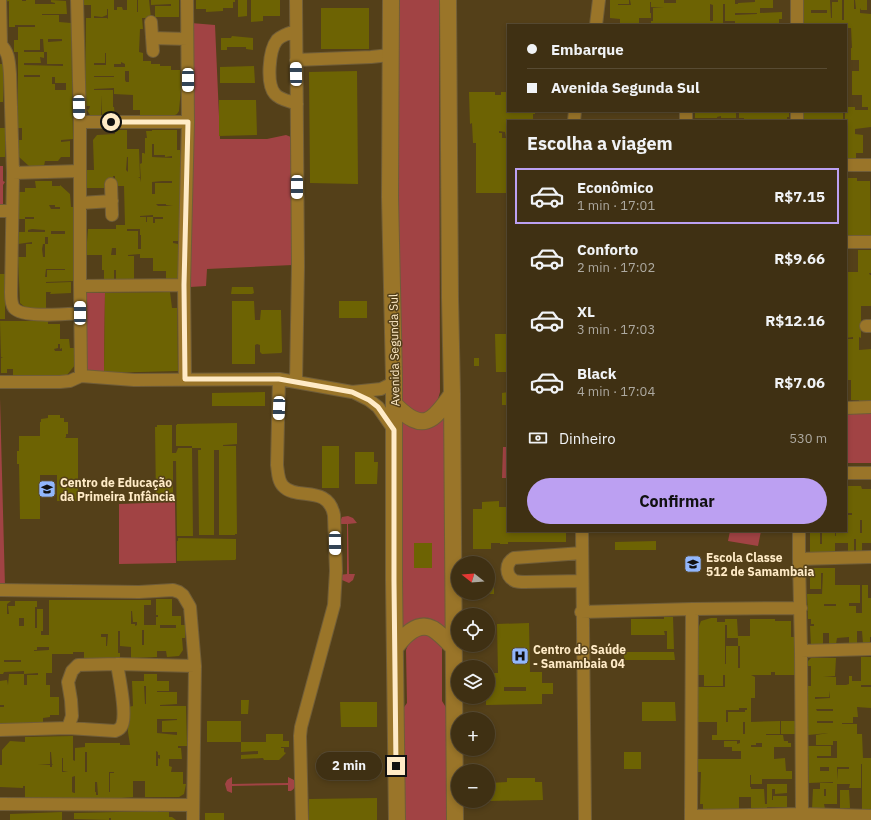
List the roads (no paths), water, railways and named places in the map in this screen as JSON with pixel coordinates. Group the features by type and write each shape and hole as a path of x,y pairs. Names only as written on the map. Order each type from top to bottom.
{"main road":[{"name":"Avenida Segunda Sul","path":"391,0 390,197 395,405 397,820"},
{"path":"448,0 454,608"},
{"path":"395,405 411,418 421,421 428,421 437,416 452,394"},
{"path":"395,648 404,636 412,630 427,627 434,630 451,645"},
{"path":"454,652 455,820"}],"street":[{"path":"0,0 0,44 6,51 9,60 13,173 6,211 12,306 19,312 30,314 80,313"},
{"path":"77,0 80,122 81,376"},
{"path":"185,379 184,285 188,122 188,0"},
{"path":"296,0 298,278 296,382"},
{"path":"596,24 599,0"},
{"path":"797,0 797,24"},
{"path":"151,22 153,51"},
{"path":"296,31 282,36 275,42 270,57 270,71 273,92 279,98 297,104"},
{"path":"152,38 187,39"},
{"path":"296,60 371,57 390,54"},
{"path":"80,122 188,122"},
{"path":"847,165 871,165"},
{"path":"13,173 80,171"},
{"path":"111,184 112,215"},
{"path":"80,204 112,201"},
{"path":"847,242 871,242"},
{"path":"80,286 184,285"},
{"path":"0,382 60,382 70,381 81,376 134,380 279,379 352,392 369,400 378,407 394,430"},
{"path":"279,379 277,465 281,484 286,489 323,498 330,504 334,515 336,578 334,605 300,736 302,820"},
{"path":"352,392 381,389 394,382"},
{"path":"847,408 871,407"},
{"path":"847,473 871,473"},
{"path":"582,532 584,820"},
{"path":"799,532 802,814"},
{"path":"582,553 514,558 508,562 507,566 510,577 515,581 582,581"},
{"path":"799,558 871,557"},
{"path":"0,590 131,592 173,590 179,592 187,599 190,607 195,666 193,820"},
{"path":"582,612 801,608"},
{"path":"692,609 691,818 802,814 871,816"},
{"path":"801,651 871,649"},
{"path":"68,728 72,716 72,700 68,682 72,670 78,665 117,664 195,666"},
{"path":"0,730 68,728 115,731 120,728 123,721 123,705 117,664"},
{"path":"0,804 193,805"}],"place":[{"name":"Centro de Educação da Primeira Infância","path":"47,489"},
{"name":"Escola Classe 512 de Samambaia","path":"693,564"},
{"name":"Centro de Saúde - Samambaia 04","path":"520,656"}]}
